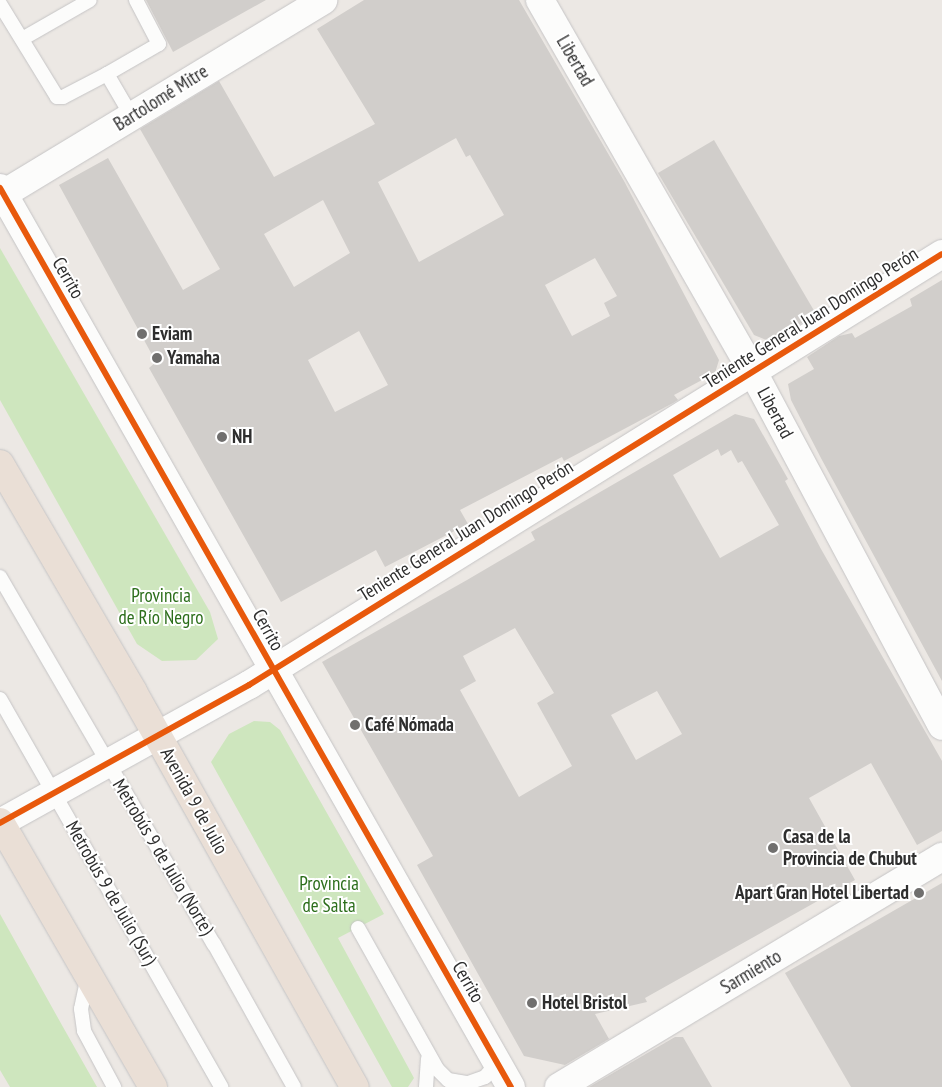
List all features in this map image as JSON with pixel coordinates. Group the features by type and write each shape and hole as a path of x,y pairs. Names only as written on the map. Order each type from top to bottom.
{"highway":[{"name":"Avenida 9 de Julio","path":"0,464 157,736 355,1086"},
{"path":"0,823 153,1087"}],"street":[{"name":"Bartolomé Mitre","path":"1,193 323,0"},
{"name":"Libertad","path":"540,0 753,372 942,726"},
{"name":"Cerrito","path":"1,193 511,1087"},
{"name":"Teniente General Juan Domingo Perón","path":"0,823 157,736 273,668 942,254"},
{"name":"Sarmiento","path":"559,1087 727,997 942,857"}],"lane":[{"path":"22,39 90,0"},
{"path":"0,4 57,97 63,97 159,44 136,0"},
{"path":"107,74 131,115"},
{"name":"Metrobús 9 de Julio (Norte)","path":"0,577 107,764 214,944 294,1087"},
{"name":"Metrobús 9 de Julio (Sur)","path":"0,699 221,1087"},
{"path":"358,928 428,1059 448,1080 458,1083 477,1081 497,1063"},
{"path":"88,975 80,1009 84,1031 114,1087"},
{"path":"426,1087 428,1059"}],"green space":[{"name":"Provincia de Río Negro","path":"0,248 210,612 218,639 196,660 162,661 137,644 0,400"},
{"name":"Provincia de Salta","path":"254,721 270,722 280,730 384,914 338,938 414,1078 408,1087 392,1087 211,762 229,734"},
{"path":"0,914 97,1087 10,1087 0,1070"}],"building":[{"path":"146,0 266,0 173,52"},
{"path":"364,0 519,0 624,181 719,360 715,373 674,395 678,400 673,403 564,461 562,457 460,510 468,524 385,567 376,550 281,602 149,368 156,362 59,185 108,158 183,290 220,269 140,129 219,81 274,177 375,124 317,29","holes":["456,138 466,157 470,155 504,215 419,262 378,182","323,200 350,253 294,287 264,234","595,258 617,296 604,303 610,316 572,336 545,285","359,331 388,385 335,412 308,360"]},
{"path":"714,140 816,314 771,342 754,335 658,173"},
{"path":"942,280 942,681 822,460 791,400 788,384 814,369 807,357 839,336 852,333 855,338 912,306 910,299"},
{"path":"735,414 754,419 788,479 785,481 821,549 942,761 942,831 917,845 871,763 809,798 855,880 645,998 647,1002 595,1014 609,1039 565,1065 524,1056 417,865 433,856 322,662 535,540 531,532","holes":["718,449 721,456 731,450 738,463 742,461 779,525 720,558 673,475","515,628 554,693 537,703 572,766 519,797 460,690 476,681 463,656","657,691 682,734 636,760 611,715"]},
{"path":"942,883 942,1087 851,1087 785,973"},
{"path":"675,1037 683,1037 712,1087 589,1087"}],"cycle path":[{"path":"0,188 511,1087"},
{"path":"0,823 249,685 942,254"}],"place":[{"name":"Eviam","path":"142,334"},
{"name":"Yamaha","path":"157,358"},
{"name":"NH","path":"222,437"},
{"name":"Café Nómada","path":"355,725"},
{"name":"Casa de la Provincia de Chubut","path":"773,848"},
{"name":"Apart Gran Hotel Libertad","path":"919,893"},
{"name":"Hotel Bristol","path":"532,1003"}]}
